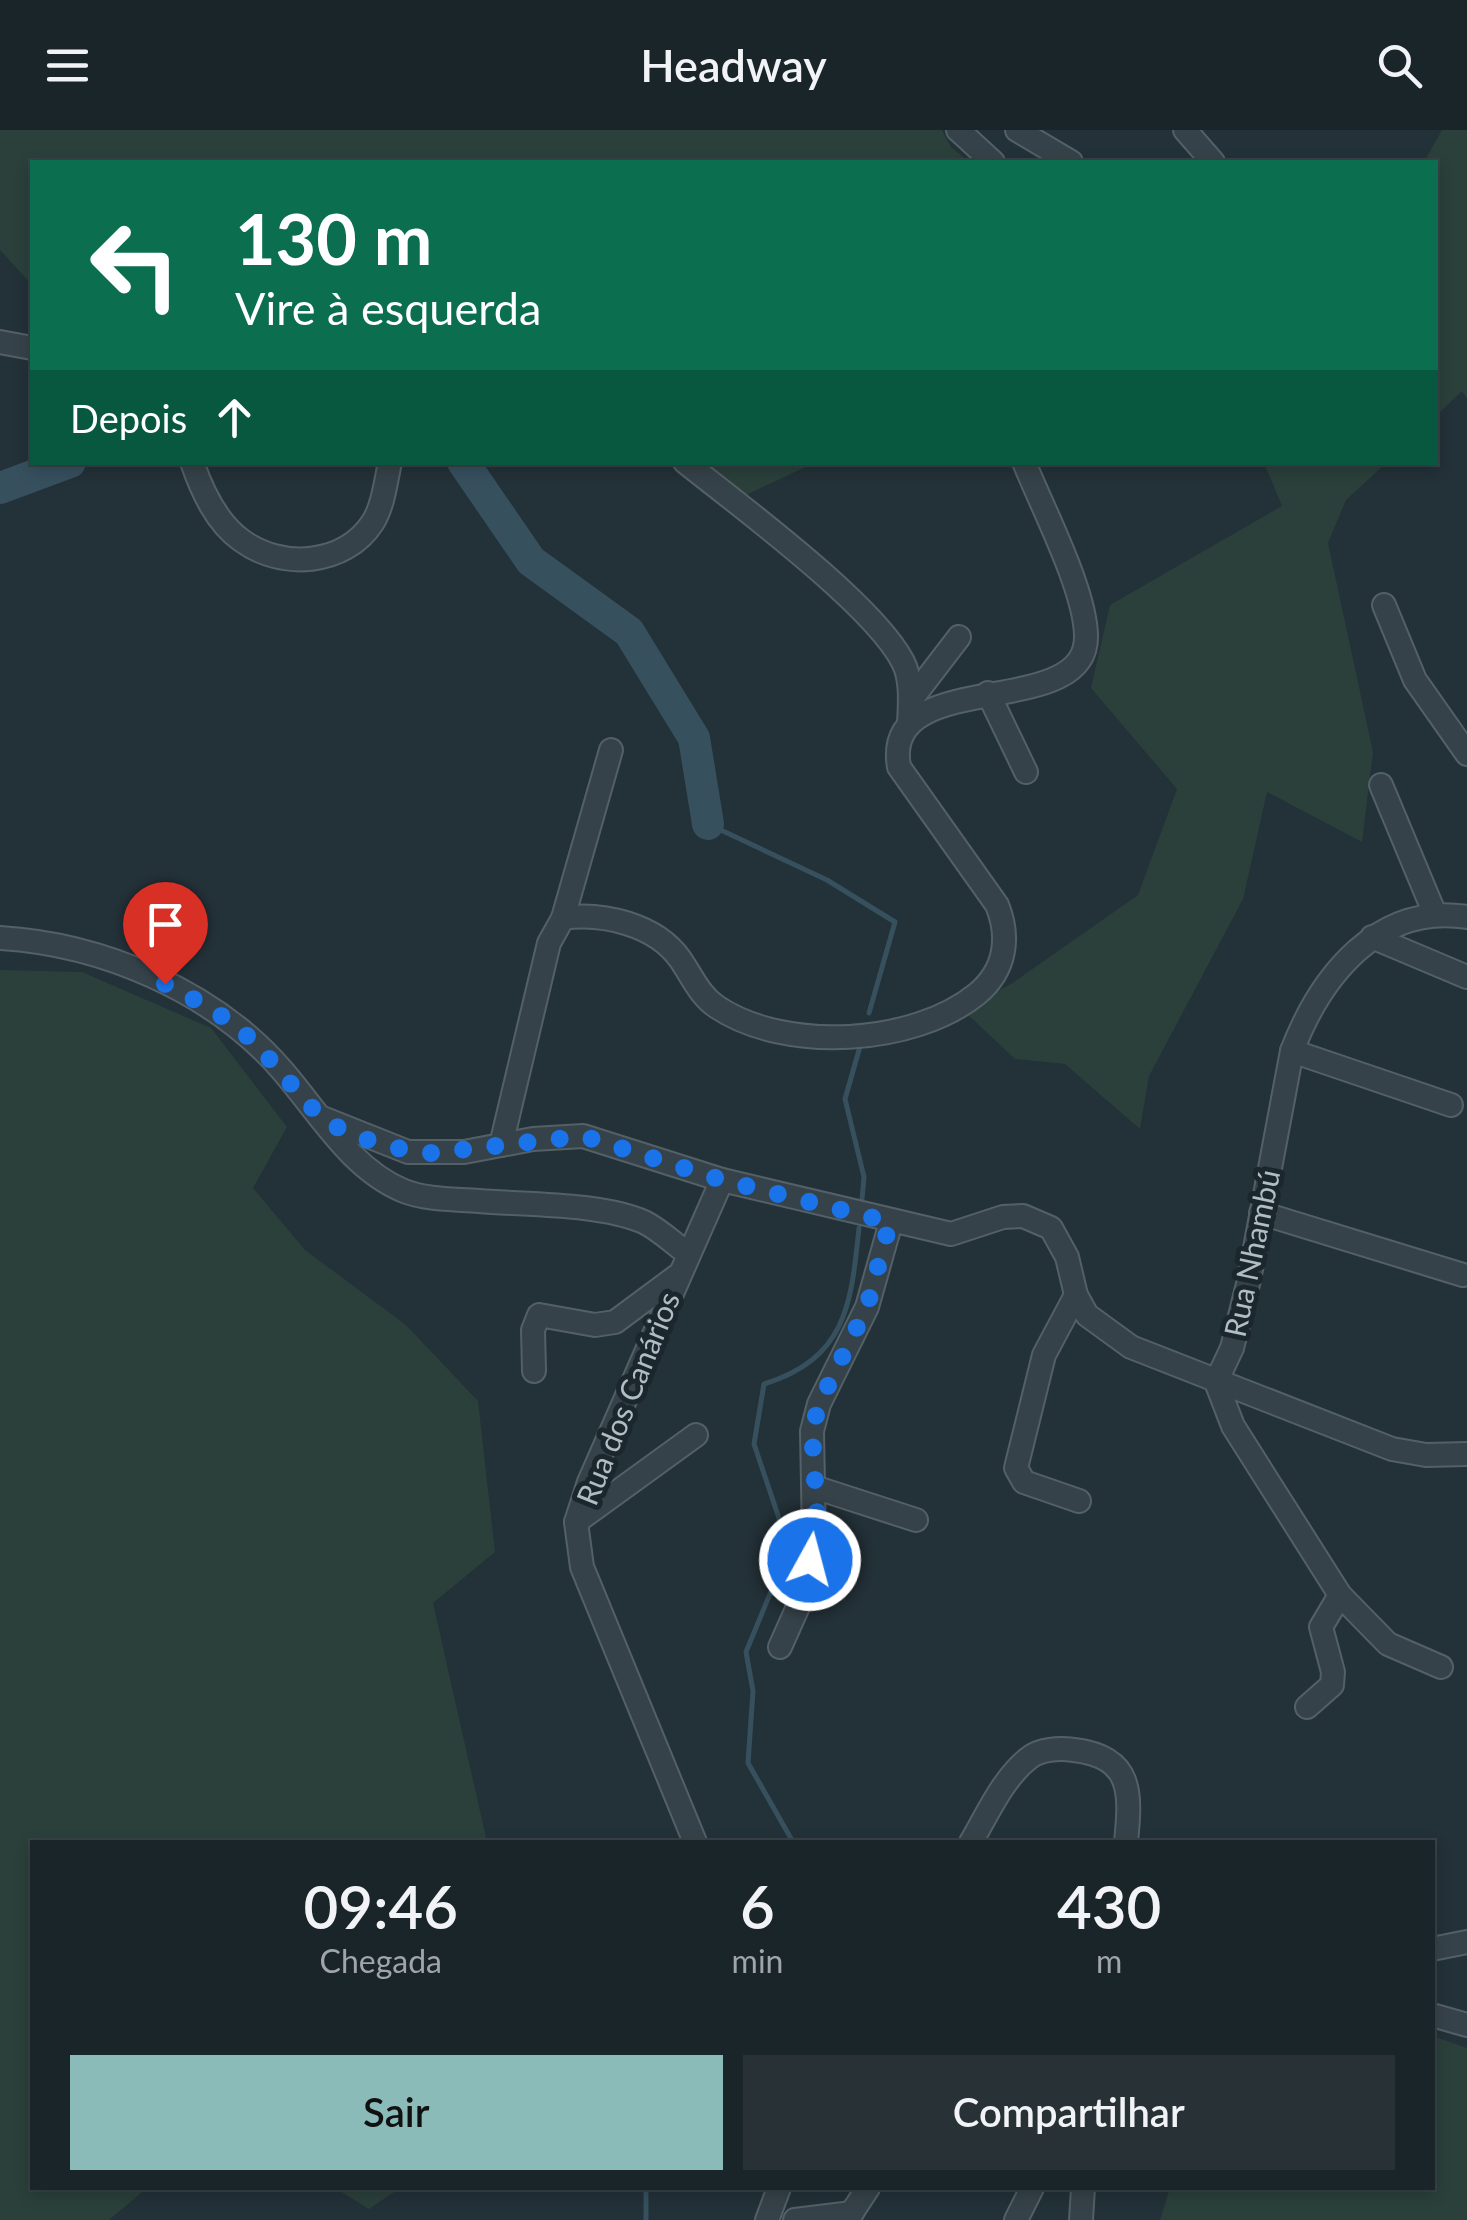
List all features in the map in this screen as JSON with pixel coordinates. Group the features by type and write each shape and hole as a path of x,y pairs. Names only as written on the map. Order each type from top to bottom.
{"street":[{"path":"958,130 991,160"},
{"path":"1017,130 1068,160"},
{"path":"1184,130 1211,160"},
{"path":"0,342 30,348"},
{"path":"192,466 216,515 241,540 288,559 329,558 352,544 372,522 389,465"},
{"path":"689,465 800,558 890,642 904,664 910,712"},
{"path":"910,712 1052,682 1068,674 1081,659 1086,635 1072,581 1025,465"},
{"path":"1384,605 1416,680 1467,754"},
{"path":"564,918 603,918 651,934 668,944 703,995 718,1008 745,1020 810,1038 842,1040 960,1007 982,990 1000,964 1006,928 997,905 899,767 896,747 910,712 959,638"},
{"path":"988,694 1026,772"},
{"path":"501,1146 549,944 564,918 611,750"},
{"path":"1381,785 1434,912"},
{"name":"Rua Nhambú","path":"1216,1382 1241,1315 1292,1052 1316,1003 1372,937 1404,920 1434,912 1467,917"},
{"path":"1372,937 1467,977"},
{"path":"0,938 72,947 142,972 189,996 240,1030 278,1066 366,1168 404,1191 428,1197 567,1207 642,1221 687,1253"},
{"path":"1292,1052 1451,1105"},
{"path":"320,1117 408,1152 583,1136 722,1180 952,1234 1004,1217 1023,1216 1051,1228 1067,1257 1076,1296 1087,1315 1131,1347 1216,1382 1311,1414 1392,1450 1426,1455 1467,1454"},
{"name":"Rua dos Canários","path":"694,1840 582,1567 576,1522 677,1276 722,1180"},
{"path":"1261,1212 1463,1276"},
{"path":"780,1648 806,1580 817,1514 812,1431 819,1404 867,1307 890,1222"},
{"path":"534,1370 532,1330 539,1315 594,1324 614,1322 677,1276"},
{"path":"1076,1296 1044,1355 1016,1468 1024,1482 1079,1501"},
{"path":"1216,1382 1233,1426 1340,1596 1388,1644 1441,1667"},
{"path":"576,1522 696,1435"},
{"path":"814,1487 916,1520"},
{"path":"1307,1707 1332,1685 1333,1672 1321,1627 1340,1596"},
{"path":"972,1840 1018,1768 1033,1754 1060,1748 1092,1752 1115,1764 1126,1782 1126,1840"},
{"path":"1435,1948 1467,1942"},
{"path":"1435,2016 1467,2025"},
{"path":"767,2220 778,2190"},
{"path":"794,2220 849,2217 867,2190"},
{"path":"1016,2220 1031,2190"},
{"path":"1081,2220 1083,2190"}],"green space":[{"path":"0,130 942,130 951,147 967,160 30,160 30,283 0,250"},
{"path":"1442,130 1467,130 1467,398 1462,391 1438,414 1438,160 1425,160"},
{"path":"701,465 810,465 744,496"},
{"path":"1265,465 1384,465 1346,500 1328,543 1373,752 1362,842 1267,792 1243,899 1149,1076 1140,1129 1065,1064 1015,1059 964,1011 1014,982 1138,895 1177,789 1091,688 1110,605 1282,506"},
{"path":"0,970 82,972 211,1028 287,1127 253,1188 305,1250 406,1325 478,1401 495,1552 433,1603 487,1840 30,1840 30,2190 145,2190 109,2220 0,2220"},
{"path":"1435,2037 1467,2048 1467,2220 1160,2220 1169,2190 1435,2190"},
{"path":"338,2190 397,2190 369,2209"}],"waterway":[{"path":"0,488 62,465"},
{"path":"465,465 531,561 629,632 694,738 708,824"},
{"path":"708,824 827,880 895,922 869,1013"},
{"path":"861,1043 845,1099 864,1177 862,1199"},
{"path":"792,1840 748,1763 753,1691 746,1652 789,1548 754,1444 764,1384 813,1359 840,1325 852,1281 859,1228"},
{"path":"646,2190 646,2220"}],"route":[{"path":"165,984 240,1030 278,1066 320,1117 380,1144 408,1152 464,1152 533,1138 583,1136 722,1180 890,1222 867,1307 819,1404 812,1431 810,1456 817,1514 810,1560"}]}
